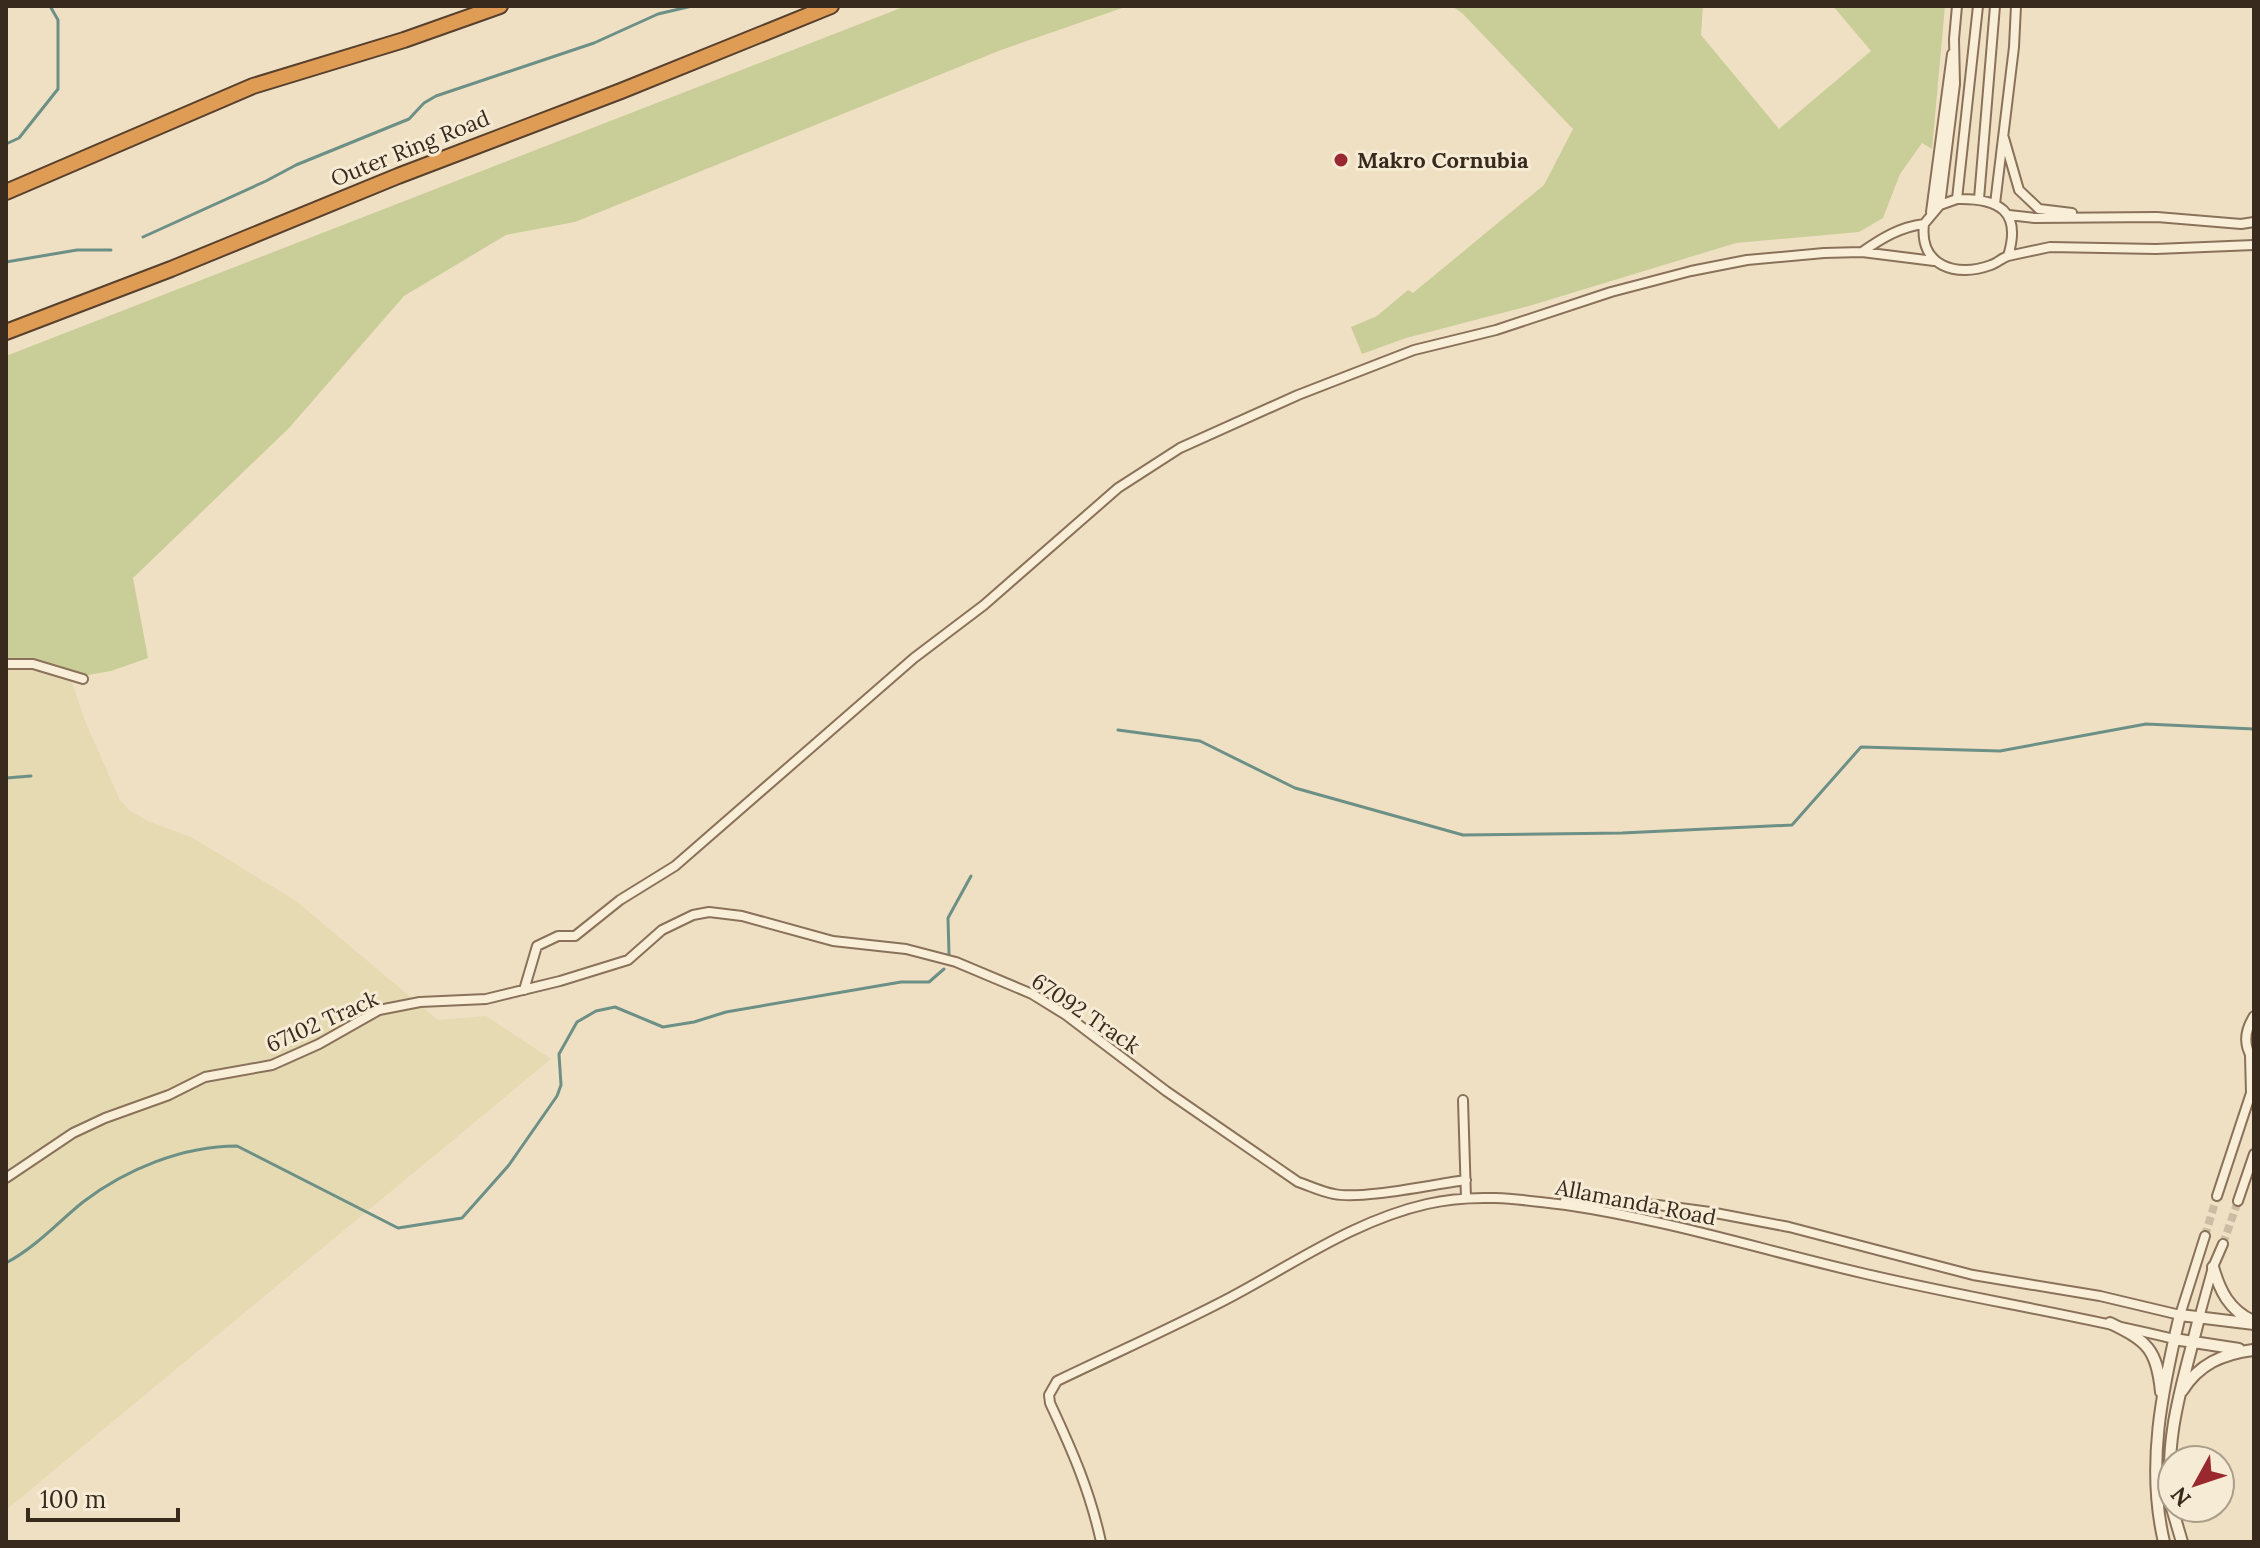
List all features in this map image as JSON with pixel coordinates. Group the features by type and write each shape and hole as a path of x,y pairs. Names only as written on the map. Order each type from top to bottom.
{"highway":[{"path":"6,192 253,86 404,40 500,6"},
{"name":"Outer Ring Road","path":"6,332 831,6"}],"street":[{"path":"1931,212 1957,6"},
{"path":"1957,199 1978,6"},
{"path":"1979,199 1995,6"},
{"path":"1995,204 2016,6"},
{"path":"1940,205 1955,84 1954,39"},
{"path":"2002,134 2019,190 2039,209 2093,216"},
{"path":"2254,222 2241,224 2157,217 2035,218 2009,215 1995,204 1979,199 1957,199 1940,205 1924,224 1925,249 1934,261 1939,265 1961,268 1993,264 2008,256 2050,247 2156,249 2254,245"},
{"path":"2008,256 2014,231 2009,215"},
{"path":"1862,252 1887,234 1924,224"},
{"path":"524,990 537,946 558,936 575,936 620,900 675,866 914,658 984,605 1118,488 1180,448 1298,395 1414,350 1496,330 1611,292 1691,271 1747,260 1862,252 1934,261"},
{"path":"6,664 33,664 83,679"},
{"name":"67092 Track","path":"662,930 693,915 728,913 833,941 906,949 956,962 1032,994 1066,1015 1166,1091 1298,1182 1337,1195 1466,1180"},
{"name":"67102 Track","path":"6,1178 73,1133 105,1118 169,1095 205,1077 272,1065 319,1044 379,1010 420,1002 486,999 524,990 628,960 662,930"},
{"path":"2217,1196 2251,1093 2252,1059 2246,1046 2246,1032 2254,1016"},
{"path":"1463,1100 1466,1198"},
{"path":"2238,1201 2254,1154"},
{"path":"1101,1542 1084,1477 1050,1403 1049,1395 1057,1381 1166,1330 1356,1229 1427,1204 1466,1198 1497,1196 1540,1202"},
{"name":"Allamanda Road","path":"1540,1202 1592,1201 1710,1212 1789,1227 1973,1275 2100,1296 2180,1315"},
{"name":"Allamanda Road","path":"1540,1202 1635,1217 1971,1298 2110,1323 2174,1339"},
{"path":"2164,1542 2157,1515 2155,1486 2157,1430 2174,1339 2205,1236"},
{"path":"2171,1444 2177,1399 2213,1267 2223,1244"},
{"path":"2213,1267 2226,1300 2254,1323"},
{"path":"2180,1315 2254,1323"},
{"path":"2110,1323 2140,1338 2150,1348 2157,1364 2161,1406"},
{"path":"2174,1339 2254,1350"},
{"path":"2177,1399 2197,1372 2209,1362 2254,1350"}],"shaded area":[{"path":"6,660 40,661 68,670 85,721 120,800 130,811 193,838 296,901 438,1020 486,1016 551,1059 6,1510"}],"green space":[{"path":"906,6 1128,6 1001,50 575,222 506,235 404,296 289,428 133,578 148,658 111,671 88,675 40,661 6,660 6,356"},
{"path":"1452,6 1703,6 1701,35 1779,129 1871,51 1833,6 1945,6 1932,149 1922,143 1900,174 1883,218 1859,232 1736,243 1529,306 1406,338 1362,354 1351,327 1377,316 1408,290 1413,293 1544,185 1573,129"}],"waterway":[{"path":"6,144 19,138 58,89 58,20 50,6"},
{"path":"143,237 296,165 409,119 424,103 436,96 594,43 658,14 692,6"},
{"path":"6,262 77,250 111,250"},
{"path":"1118,730 1200,741 1295,788 1463,835 1622,833 1792,825 1861,747 2000,751 2146,724 2254,729"},
{"path":"6,778 31,776"},
{"path":"949,954 948,918 971,876"},
{"path":"6,1263 37,1242 83,1202 118,1179 176,1155 217,1147 237,1146 398,1228 462,1218 509,1165 557,1096 561,1085 559,1054 577,1022 596,1011 615,1007 663,1027 726,1012 901,982 929,982 944,969"}],"tunnel":[{"path":"2205,1236 2217,1196"},
{"path":"2223,1244 2238,1201"}],"place":[{"name":"Makro Cornubia","path":"1341,160"}]}
